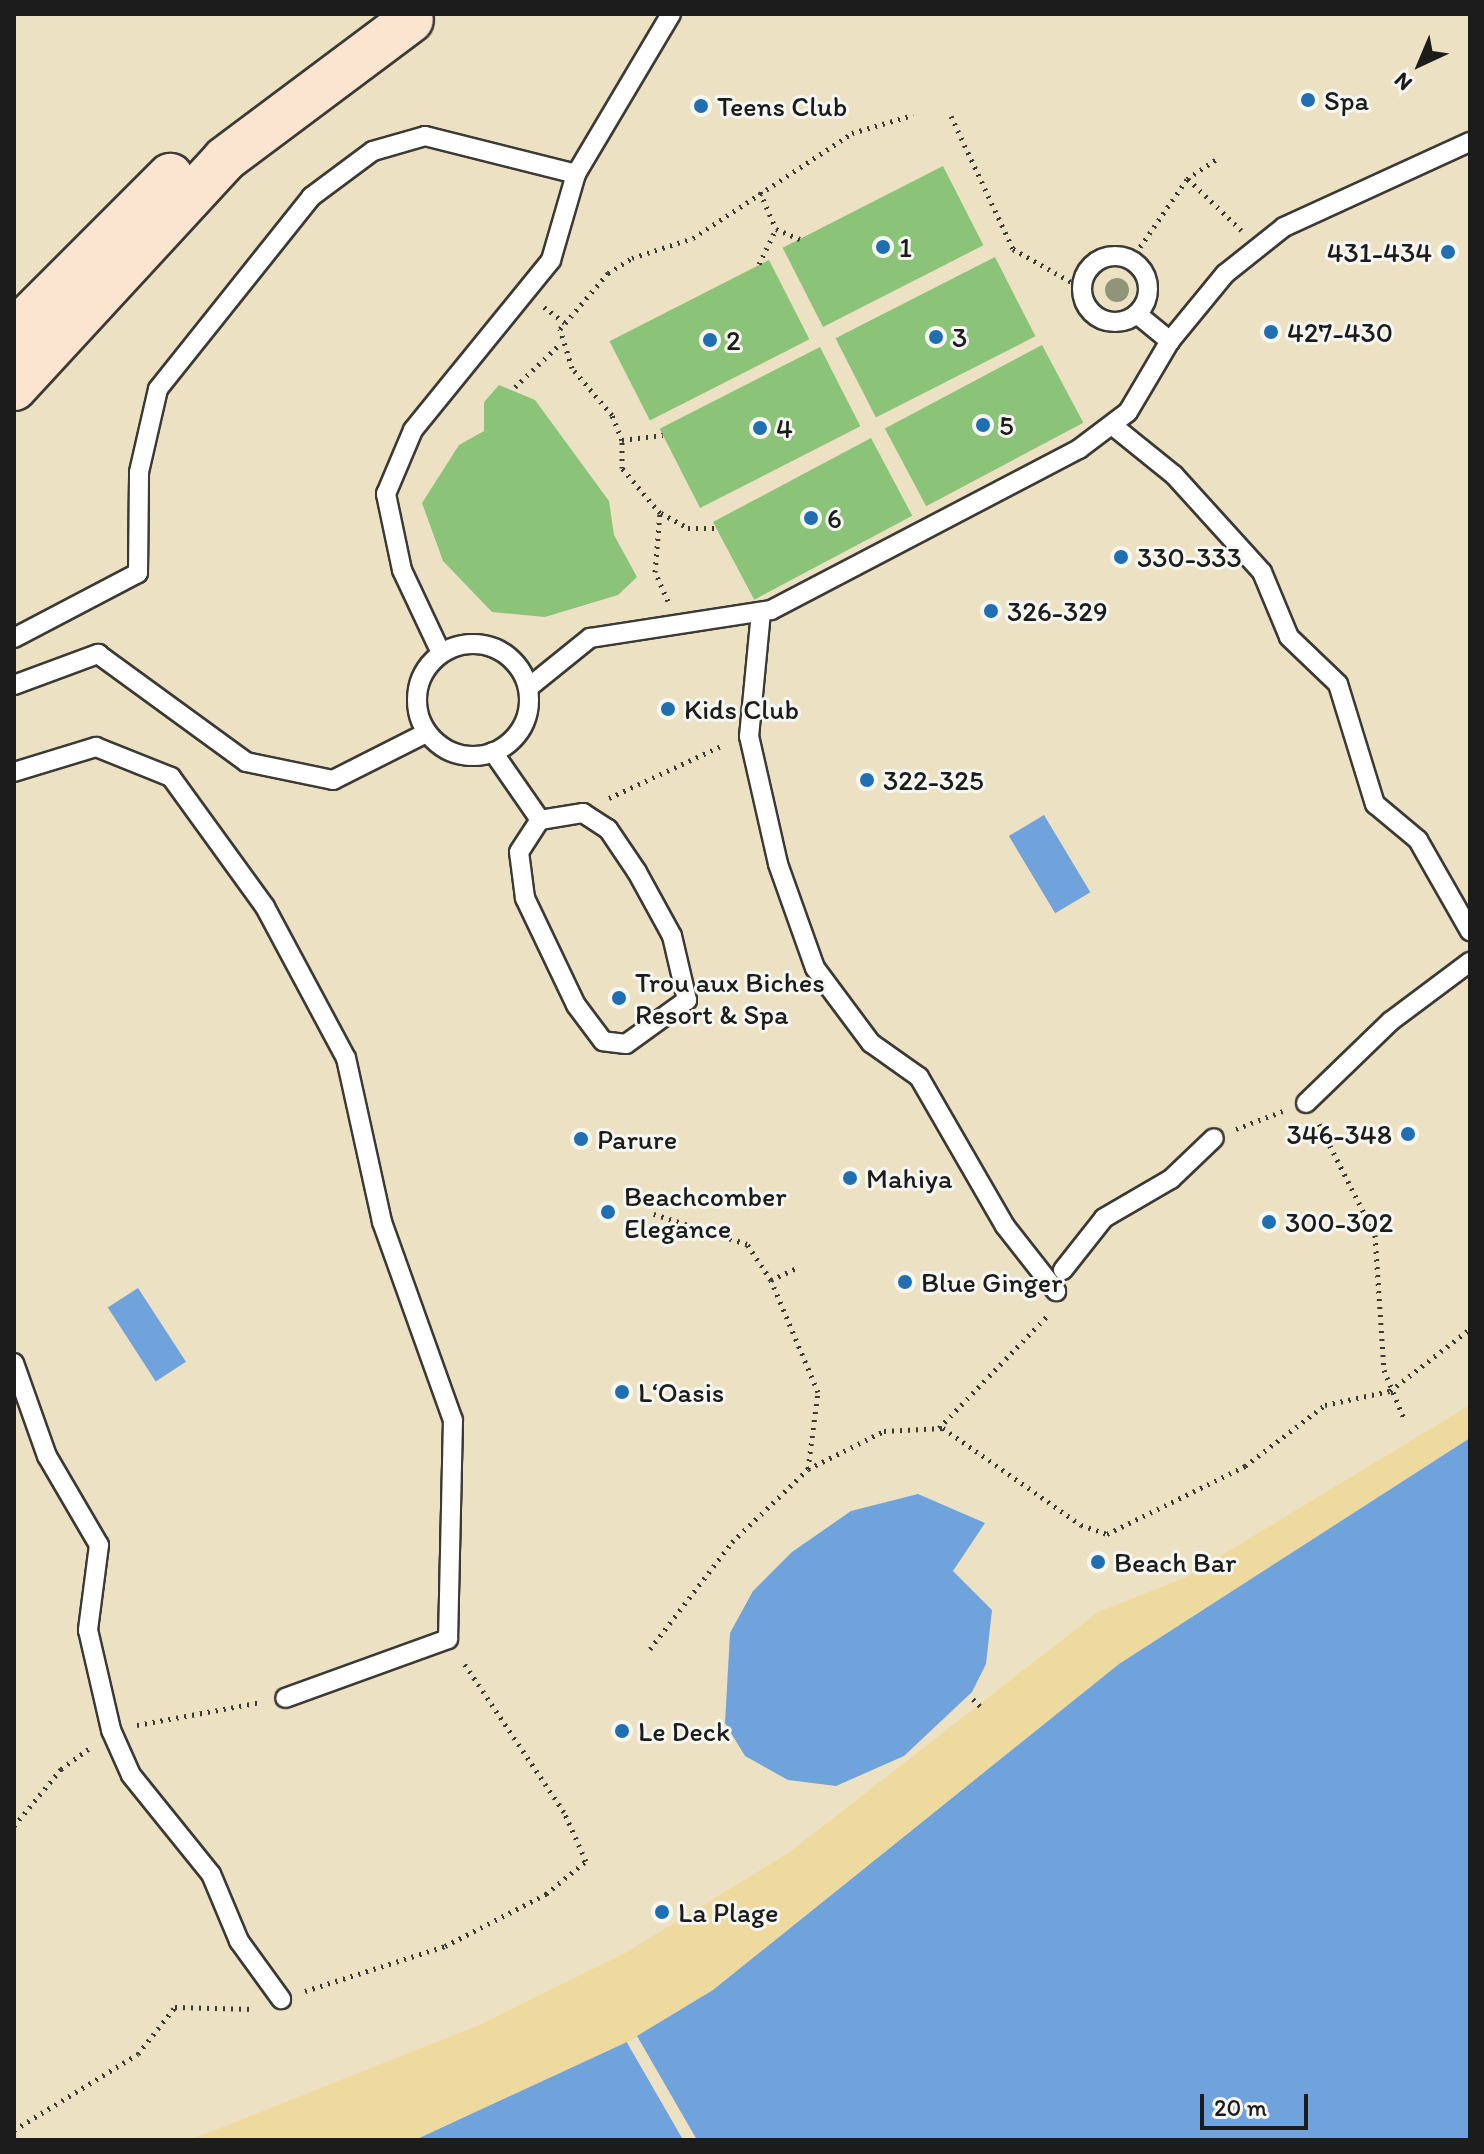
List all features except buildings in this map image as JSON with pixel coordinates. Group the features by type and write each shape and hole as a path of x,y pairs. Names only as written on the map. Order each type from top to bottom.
{"main road":[{"path":"14,332 184,163 415,17"},
{"path":"14,388 225,159 415,17"}],"lane":[{"path":"441,653 402,570 386,494 413,430 551,260 576,174 671,14"},
{"path":"14,638 138,573 139,472 158,389 311,197 373,151 425,136 576,174"},
{"path":"528,688 590,638 761,612 1079,449 1128,412 1170,341 1257,249 1318,210 1470,142"},
{"path":"1103,258 1131,260 1149,288 1137,314 1123,322 1098,317 1082,288 1103,258"},
{"path":"1137,314 1170,341"},
{"path":"1112,425 1174,475 1262,572 1289,637 1338,684 1375,804 1418,840 1470,931"},
{"path":"761,612 749,736 778,864 815,968 871,1043 919,1077 1005,1226 1056,1291"},
{"path":"485,645 504,653 528,688 522,729 493,752 464,756 426,733 416,690 441,653 485,645"},
{"path":"14,685 98,654 246,762 333,780 426,733"},
{"path":"14,772 96,747 171,777 265,907 346,1058 382,1222 453,1420 448,1639 285,1698"},
{"path":"493,752 540,820"},
{"path":"583,813 608,829 672,936 687,1000 626,1044 603,1041 576,1005 525,898 519,852 540,820 583,813"},
{"path":"1306,1103 1403,1011 1470,962"},
{"path":"1063,1270 1104,1218 1171,1179 1214,1138"},
{"path":"14,1363 47,1456 99,1545 88,1630 111,1730 131,1775 211,1874 239,1941 281,1999"}],"path":[{"path":"715,528 688,528 660,513 622,468 622,440 560,344 560,329 608,273 693,238 759,191 852,133 913,115"},
{"path":"951,116 1013,249 1082,288"},
{"path":"1131,260 1187,179 1217,159"},
{"path":"1187,179 1257,249"},
{"path":"759,191 776,229 800,239"},
{"path":"759,264 776,229"},
{"path":"515,387 560,344"},
{"path":"622,440 663,435"},
{"path":"660,513 655,572 666,598 691,625"},
{"path":"600,803 688,756 749,736"},
{"path":"1214,1138 1306,1103 1375,1235 1378,1329 1390,1391 1405,1421"},
{"path":"654,1214 697,1234 747,1244 771,1280 818,1392 808,1469"},
{"path":"771,1280 797,1268"},
{"path":"939,1428 1038,1328 1056,1291"},
{"path":"650,1649 732,1542 808,1469 884,1431 939,1428 972,1442 1081,1525 1107,1534 1245,1466 1325,1405 1390,1391 1470,1329"},
{"path":"448,1639 564,1812 586,1861"},
{"path":"14,1826 61,1769 111,1730 285,1698"},
{"path":"973,1699 983,1709"}],"green space":[{"name":"1","path":"943,166 983,245 823,327 783,248"},
{"name":"3","path":"995,257 1035,336 876,418 836,338"},
{"name":"2","path":"769,260 809,339 650,421 610,341"},
{"name":"5","path":"1042,345 1083,423 926,506 885,429"},
{"name":"4","path":"820,347 860,426 700,508 660,429"},
{"path":"499,385 535,400 609,501 614,535 637,577 618,595 545,617 492,612 443,561 422,503 459,445 484,431 484,402"},
{"name":"6","path":"871,438 912,516 754,600 713,522"}],"sand":[{"path":"1470,1405 1470,1438 1119,1664 713,1990 627,2042 415,2140 190,2140 484,2023 625,1953 790,1852 1098,1612 1184,1578"}],"water":[{"path":"1044,815 1090,892 1055,913 1009,836"},
{"path":"138,1288 186,1362 156,1381 108,1308"},
{"path":"1470,1438 1470,2140 415,2140 627,2042 713,1990 1119,1664"},
{"path":"918,1494 985,1523 953,1571 992,1610 986,1664 972,1692 904,1756 836,1786 788,1780 745,1756 725,1723 730,1633 753,1591 792,1552 851,1511"}],"pier":[{"path":"637,2036 697,2140 683,2140 627,2042"}],"place":[{"name":"Spa","path":"1308,100"},
{"name":"Teens Club","path":"701,106"},
{"name":"1","path":"883,247"},
{"name":"431-434","path":"1448,252"},
{"name":"427-430","path":"1271,332"},
{"name":"3","path":"936,337"},
{"name":"2","path":"710,340"},
{"name":"5","path":"983,425"},
{"name":"4","path":"760,428"},
{"name":"6","path":"811,518"},
{"name":"330-333","path":"1121,557"},
{"name":"326-329","path":"991,611"},
{"name":"Kids Club","path":"668,709"},
{"name":"322-325","path":"867,780"},
{"name":"Trou aux Biches Resort & Spa","path":"619,998"},
{"name":"346-348","path":"1408,1134"},
{"name":"Parure","path":"581,1139"},
{"name":"Mahiya","path":"850,1178"},
{"name":"Beachcomber Elegance","path":"608,1212"},
{"name":"300-302","path":"1269,1222"},
{"name":"Blue Ginger","path":"905,1282"},
{"name":"L‘Oasis","path":"622,1392"},
{"name":"Beach Bar","path":"1098,1562"},
{"name":"Le Deck","path":"622,1731"},
{"name":"La Plage","path":"662,1912"}]}
